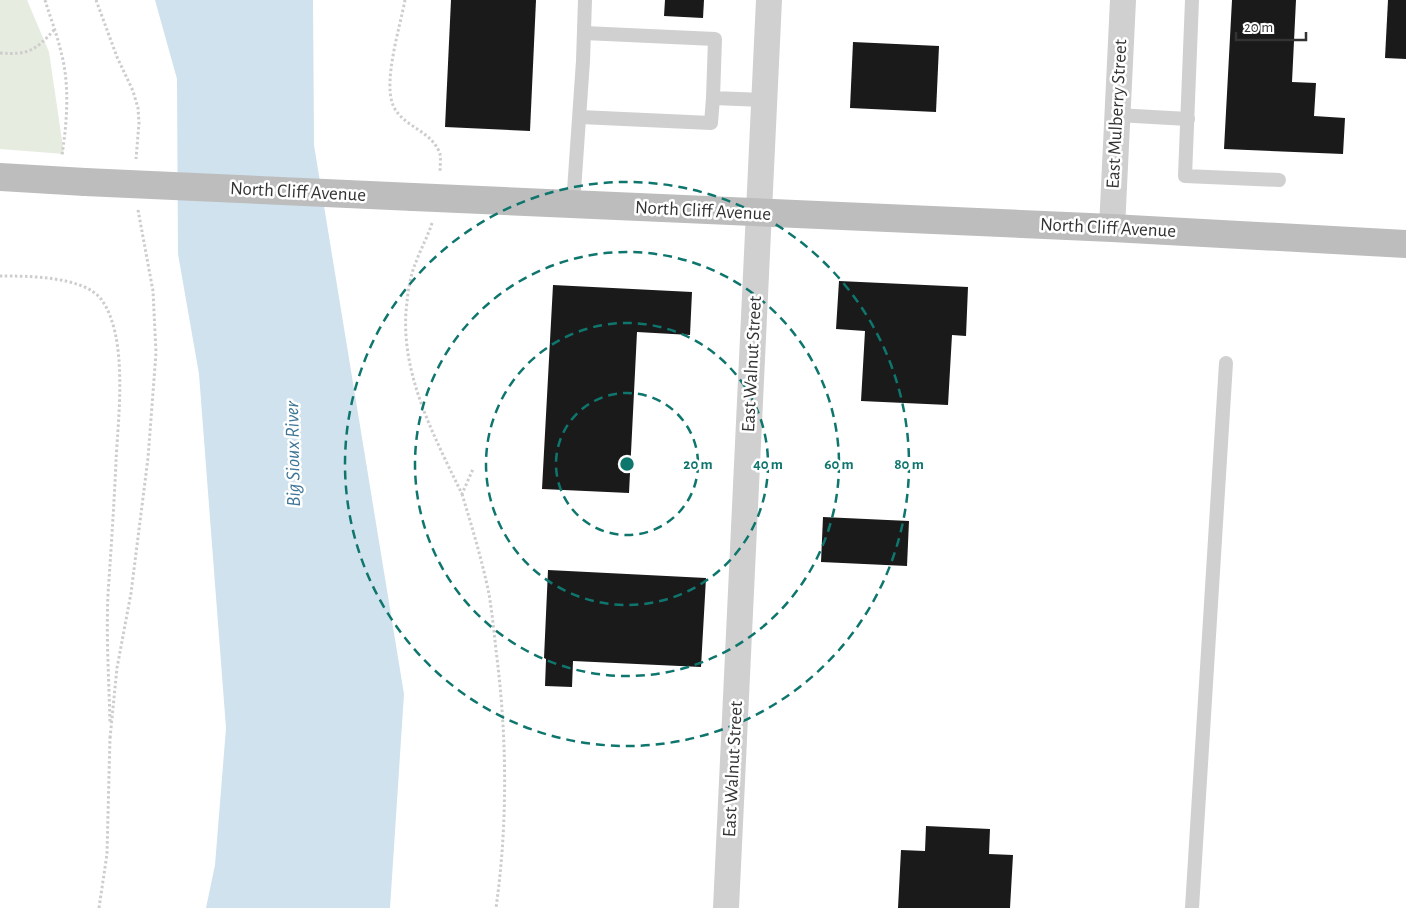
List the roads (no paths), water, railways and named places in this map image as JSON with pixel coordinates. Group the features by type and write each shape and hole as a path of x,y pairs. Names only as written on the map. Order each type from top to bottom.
{"main road":[{"name":"North Cliff Avenue","path":"0,177 573,205 1112,228 1406,244"}],"street":[{"name":"East Walnut Street","path":"726,908 769,0"},
{"name":"East Mulberry Street","path":"1112,228 1123,0"}],"lane":[{"path":"573,205 580,117 585,0"},
{"path":"1192,0 1185,176 1279,180"},
{"path":"580,117 711,122 713,98 715,38 584,33"},
{"path":"713,98 764,100"},
{"path":"1117,115 1188,119"},
{"path":"1192,908 1226,363"}],"water":[{"name":"Big Sioux River","path":"155,0 313,0 314,145 404,694 390,908 206,908 215,865 226,728 199,374 178,254 177,79"}]}
